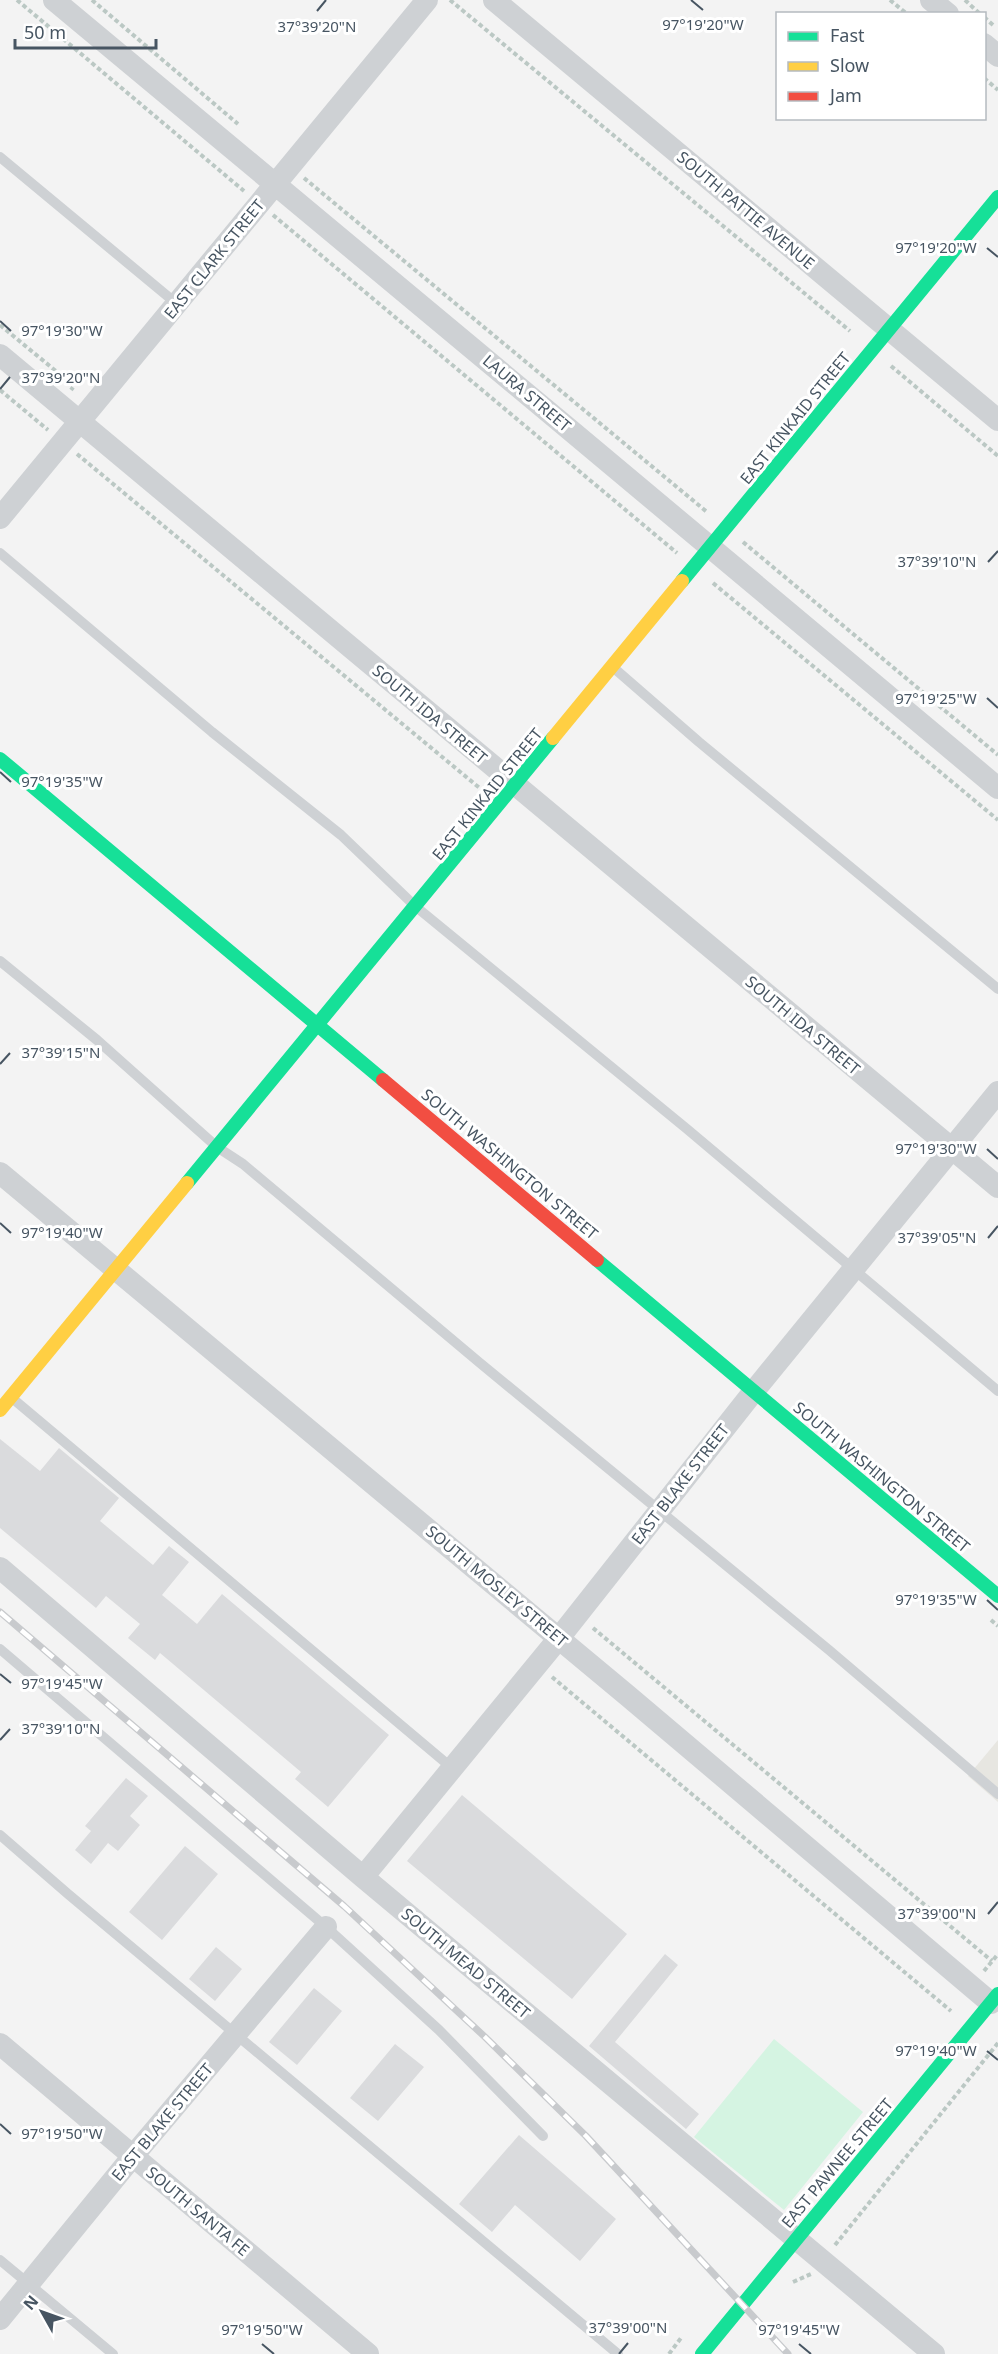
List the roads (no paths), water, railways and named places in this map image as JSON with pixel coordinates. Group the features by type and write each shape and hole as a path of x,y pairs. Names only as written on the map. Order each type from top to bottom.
{"street":[{"name":"LAURA STREET","path":"54,0 274,185 712,546 998,788"},
{"name":"EAST CLARK STREET","path":"0,518 427,0"},
{"name":"SOUTH PATTIE AVENUE","path":"494,0 998,420"},
{"path":"931,0 946,12"},
{"path":"986,46 998,56"},
{"name":"EAST KINKAID STREET","path":"0,1410 5,1393 116,1269 998,197"},
{"name":"SOUTH IDA STREET","path":"0,355 998,1187"},
{"name":"SOUTH WASHINGTON STREET","path":"0,759 998,1596"},
{"name":"EAST BLAKE STREET","path":"363,1877 559,1638 754,1391 998,1092"},
{"name":"SOUTH MOSLEY STREET","path":"0,1173 994,1998"},
{"name":"SOUTH MEAD STREET","path":"0,1568 363,1877 934,2354"},
{"name":"EAST BLAKE STREET","path":"0,2319 132,2156 326,1927"},
{"name":"EAST PAWNEE STREET","path":"702,2354 994,1998"},
{"name":"SOUTH SANTA FE","path":"0,2044 368,2354"}],"lane":[{"path":"0,157 177,304"},
{"path":"0,553 212,732 341,835 416,906 687,1129 998,1391"},
{"path":"613,666 699,742 998,989"},
{"path":"0,961 97,1040 217,1147 243,1164 480,1363 838,1657 998,1794"},
{"path":"5,1393 452,1768"},
{"path":"0,1649 326,1927 439,2030 543,2136"},
{"path":"0,1835 397,2171 618,2354"},
{"path":"0,2260 113,2354"}],"railway":[{"path":"0,1612 344,1906 485,2037 586,2136 788,2354"}]}
